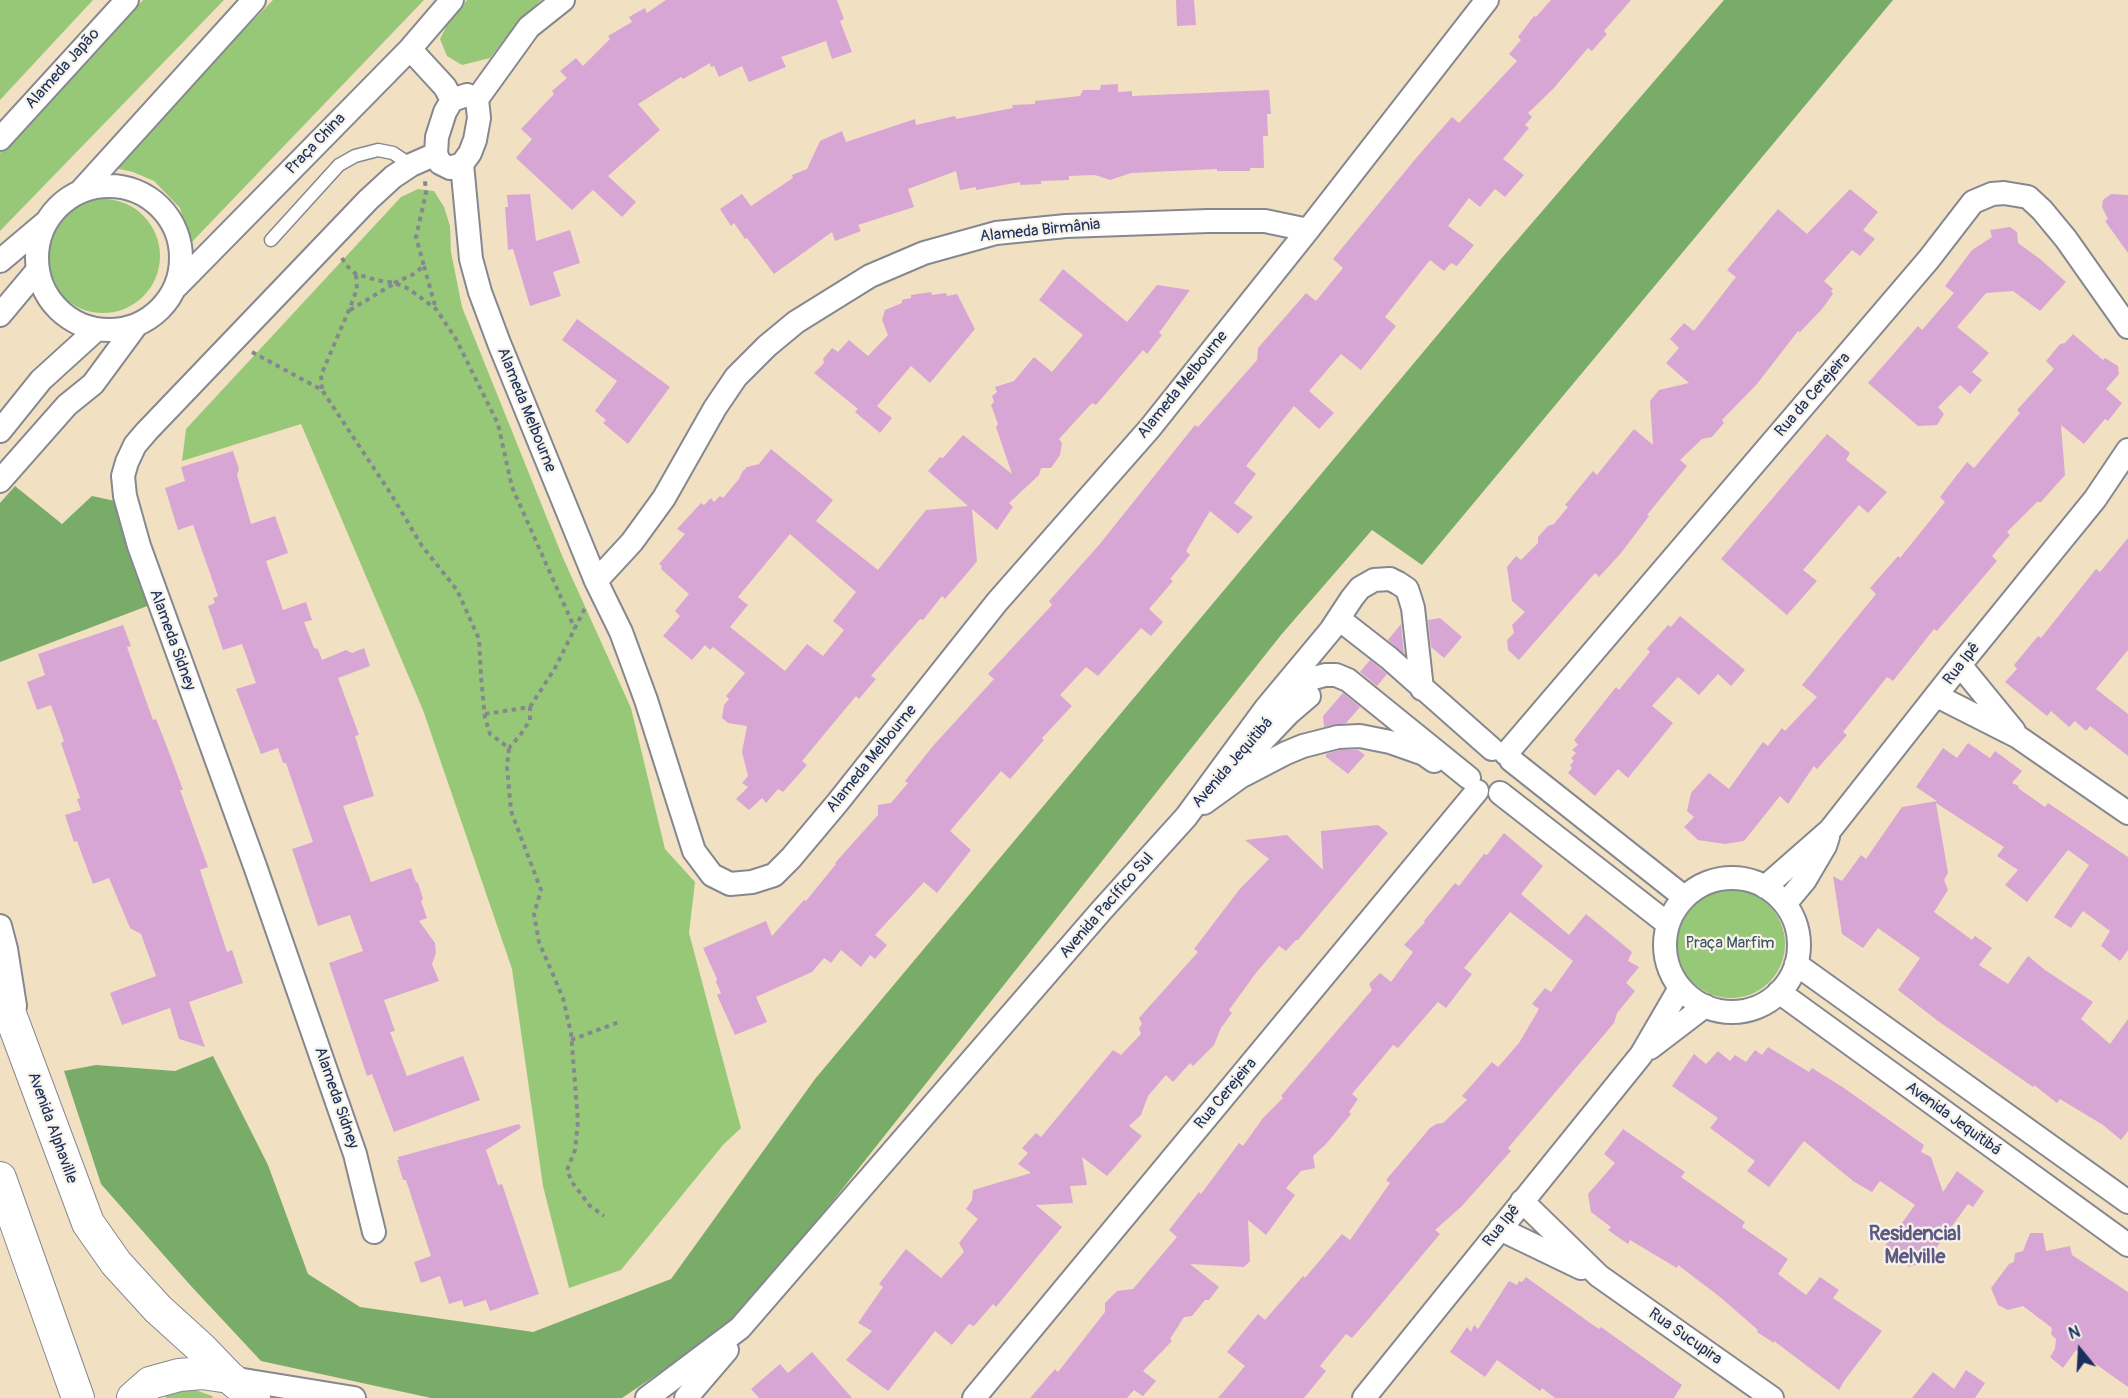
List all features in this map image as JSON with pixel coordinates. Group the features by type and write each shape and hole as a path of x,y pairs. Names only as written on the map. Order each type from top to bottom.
{"main road":[{"name":"Avenida Alphaville","path":"0,987 88,1222 116,1263 158,1309 229,1377"},
{"path":"0,1178 78,1398"},
{"path":"146,1393 179,1375 202,1373 229,1377 254,1398"}],"street":[{"name":"Alameda Japão","path":"0,139 127,0"},
{"path":"0,261 46,222 60,206 80,192 254,0"},
{"name":"Praça China","path":"0,481 67,405 93,384 135,327 162,305 177,286 410,49 452,0"},
{"path":"477,99 467,95 452,100 445,112 437,137 436,154 440,164 450,168 462,164 475,140 479,118 477,99 529,27 562,0"},
{"name":"Alameda Melbourne","path":"462,164 471,259 480,292 498,343 597,583 621,632 646,700 694,851 712,875 730,884 752,882 774,874 791,858 997,602 1150,428 1487,0"},
{"path":"410,49 445,87 452,100"},
{"name":"Alameda Sidney","path":"374,1232 355,1154 255,866 157,598 125,496 123,476 135,445 334,236 393,177 411,165 436,154"},
{"path":"80,192 103,186 127,188 149,198 166,214 178,235 182,259 177,286"},
{"name":"Rua da Cerejeira","path":"1497,754 1929,259 1973,202 1992,194 2004,193 2028,197 2066,239 2128,327"},
{"name":"Alameda Birmânia","path":"597,583 632,542 664,498 715,408 736,377 767,346 796,322 870,276 924,253 996,233 1066,226 1208,221 1265,221 1308,230"},
{"path":"46,222 38,241 36,273 49,299 62,314 78,324 96,330 116,331 135,327"},
{"path":"0,315 36,273"},
{"path":"0,431 41,380 96,330"},
{"name":"Rua Ipê","path":"1765,887 1830,830 2095,499 2128,450"},
{"name":"Rua Ipê","path":"2095,499 2128,467"},
{"name":"Avenida Pacífico Sul","path":"686,1398 719,1360 740,1328 1101,911 1186,817 1266,708 1335,625 1360,588 1374,580 1390,579 1407,590 1413,608 1422,689"},
{"path":"1186,817 1240,777 1286,753 1338,737 1360,736 1390,741 1424,754 1492,795 1500,793 1511,783 1514,767 1335,625"},
{"path":"1335,625 1389,658 1497,754 1684,897"},
{"path":"1960,665 2018,737"},
{"name":"Avenida Jequitibá","path":"1186,817 1300,685 1325,675 1336,675 1348,680 1473,784"},
{"name":"Avenida Jequitibá","path":"1186,817 1258,748 1288,714 1307,698 1326,688 1351,700 1424,754"},
{"path":"1937,696 2018,737 2128,813"},
{"name":"Rua Cerejeira","path":"974,1398 1473,784 1470,764 1497,754"},
{"path":"1500,793 1668,924"},
{"name":"Rua Ipê","path":"1785,904 1805,880 1825,846 1830,830"},
{"path":"1732,878 1749,880 1765,887 1785,904 1798,932 1799,948 1796,964 1789,979 1779,992 1763,1004 1744,1010 1725,1011 1705,1006 1680,988 1666,958 1665,937 1674,910 1684,897 1698,886 1715,880 1732,878"},
{"path":"0,926 27,1060"},
{"name":"Avenida Jequitibá","path":"1796,964 2128,1202"},
{"name":"Rua Ipê","path":"1364,1398 1641,1055 1680,988"},
{"name":"Avenida Jequitibá","path":"1779,992 2128,1245"},
{"name":"Rua Ipê","path":"1641,1055 1705,1006"},
{"name":"Rua Sucupira","path":"1522,1201 1599,1276 1772,1398"},
{"name":"Rua Sucupira","path":"1500,1229 1599,1276"},
{"name":"Avenida Pacífico Sul","path":"647,1398 740,1328"},
{"path":"229,1377 354,1398"}],"lane":[{"path":"271,240 339,165 355,156 378,150 393,153 411,165"}],"path":[{"path":"411,165 425,181 426,194 416,237 436,309 456,339 498,424 512,487 575,629"},
{"path":"334,236 346,265 356,274 395,283 436,309"},
{"path":"349,310 424,266"},
{"path":"322,390 321,375 357,289 356,274"},
{"path":"376,280 381,285 380,293"},
{"path":"233,342 322,390 391,494 422,546 457,590 479,639 480,677 490,734 509,748"},
{"path":"597,583 543,689 530,707 530,720 509,748 507,767 511,811 541,890 534,914 539,942 563,998 571,1040 578,1121 575,1150 567,1170 572,1182 590,1206 604,1216"},
{"path":"485,714 530,707"},
{"path":"571,1040 619,1022"}],"green space":[{"path":"0,0 93,0 0,100"},
{"path":"143,0 224,0 0,231 0,153"},
{"path":"273,0 424,0 188,246 188,237 180,208 154,181 133,172 110,167"},
{"path":"467,0 541,0 515,26 490,58 462,65 447,56 440,39 448,23"},
{"path":"1724,0 1893,0 1422,565 1372,530 1281,635 836,1197 733,1323 622,1398 431,1398 261,1361 101,1184 64,1071 96,1065 175,1071 213,1056 268,1165 308,1274 360,1307 533,1332 671,1279 815,1079 1501,259"},
{"path":"418,189 434,191 444,207 450,226 451,252 462,307 563,558 631,708 665,849 695,882 689,933 741,1128 723,1145 621,1270 569,1288 543,1186 512,969 423,710 301,424 182,461 186,429 401,197"},
{"path":"103,199 125,204 143,216 155,234 160,256 155,278 143,296 125,308 103,313 81,308 63,296 51,278 46,256 51,234 63,216 81,204"},
{"path":"15,486 62,524 92,496 115,501 135,569 150,605 0,662 0,503"},
{"name":"Praça Marfim","path":"1731,890 1752,894 1769,906 1781,923 1785,944 1781,965 1769,982 1752,994 1731,998 1710,994 1693,982 1681,965 1677,944 1681,923 1693,906 1710,894"},
{"path":"187,1387 213,1398 166,1398 165,1394"}],"building":[{"path":"666,0 837,0 844,19 840,21 852,52 832,59 826,41 781,57 786,67 749,82 742,66 719,77 710,63 683,79 681,77 638,104 660,130 608,176 636,202 622,217 593,190 572,210 516,158 532,139 521,129 554,94 552,91 567,78 560,71 576,58 583,66 610,39 608,36 632,22 629,17 645,8 647,13"},
{"path":"1176,0 1194,0 1196,25 1177,26"},
{"path":"1551,0 1631,0 1604,31 1607,34 1592,51 1588,48 1553,89 1528,113 1532,117 1525,125 1529,128 1503,159 1524,175 1505,197 1495,189 1480,207 1469,198 1448,226 1474,245 1457,266 1451,263 1444,271 1430,260 1385,317 1396,326 1361,370 1341,354 1309,391 1334,413 1319,429 1294,406 1246,466 1256,474 1234,503 1253,517 1238,534 1210,511 1186,551 1190,555 1170,579 1173,581 1149,609 1163,622 1151,636 1141,628 1098,676 1086,667 1060,695 1072,706 1042,738 1044,740 1010,779 1001,771 950,831 971,850 937,893 924,882 875,935 887,945 875,959 870,955 861,967 841,950 831,963 824,958 812,972 756,997 767,1022 735,1035 717,995 721,993 717,979 703,948 766,921 772,936 804,900 806,901 835,863 878,815 878,805 891,803 908,783 905,781 933,746 994,679 988,674 1052,605 1049,601 1099,545 1195,425 1198,427 1257,360 1258,348 1306,293 1316,301 1343,268 1333,259 1417,157 1452,117 1459,123 1517,61 1509,54 1521,40 1518,37 1534,16 1536,17"},
{"path":"1118,84 1118,92 1132,91 1132,96 1269,90 1271,114 1267,114 1268,136 1263,136 1264,168 1250,168 1250,171 1217,171 1217,169 1131,173 1110,180 1095,175 1069,176 1069,180 1041,181 1041,184 1020,185 1020,182 976,190 976,187 960,190 956,171 908,189 914,207 858,225 861,231 835,241 832,232 774,274 734,223 731,226 720,209 742,194 751,206 793,178 792,175 807,169 820,141 842,131 846,142 915,119 916,125 955,116 956,119 1013,108 1012,105 1035,104 1035,101 1080,96 1083,90 1100,90 1101,85"},
{"path":"1850,189 1878,212 1863,230 1875,239 1860,256 1852,250 1824,281 1833,289 1831,291 1833,294 1822,309 1800,332 1798,331 1757,384 1722,420 1724,423 1712,437 1702,439 1680,460 1687,466 1647,515 1649,516 1621,553 1599,577 1595,573 1519,660 1508,650 1507,640 1514,633 1512,625 1525,612 1512,601 1507,567 1516,556 1521,560 1538,543 1538,537 1548,526 1554,524 1568,507 1565,505 1593,471 1597,475 1634,429 1653,445 1650,401 1659,390 1689,383 1666,363 1679,348 1670,339 1684,323 1694,331 1736,277 1727,270 1778,209 1807,234"},
{"path":"530,194 536,241 570,230 580,263 553,272 561,296 530,306 513,249 508,250 505,207 508,207 507,195"},
{"path":"2111,194 2128,195 2128,253 2105,221 2108,219 2102,207 2103,200"},
{"path":"2010,227 2017,232 2018,243 2066,282 2040,311 2013,291 1986,293 1957,327 1989,353 1972,372 1982,380 1970,394 1960,385 1938,407 1944,414 1937,425 1918,426 1868,383 1918,326 1922,330 1954,293 1945,286 1972,250 1992,237 1990,230"},
{"path":"1063,269 1127,322 1157,285 1190,290 1159,333 1162,335 1147,354 1143,350 1096,405 1092,403 1059,439 1062,443 1060,455 1051,468 1041,468 1039,475 1009,503 1013,507 997,530 972,509 977,561 945,599 942,596 923,620 920,619 871,676 876,679 859,699 856,696 802,761 807,765 783,792 778,789 766,803 762,798 749,810 736,799 748,787 742,783 748,776 742,752 747,726 728,723 722,718 724,705 729,699 726,696 745,673 713,647 710,650 705,645 692,660 663,636 680,616 675,611 689,594 661,569 662,566 659,564 685,534 677,529 701,503 704,505 711,498 714,502 720,496 723,498 742,472 747,467 759,464 771,449 833,500 816,521 878,570 926,510 968,506 928,471 963,435 1012,474 991,405 994,402 992,396 997,392 995,387 1014,381 1034,357 1052,372 1083,335 1039,300","holes":["790,534 856,592 833,621 844,630 823,656 807,644 785,671 730,627 748,605 738,597"]},
{"path":"931,292 932,295 957,294 975,329 930,383 911,366 877,406 892,418 880,433 855,412 858,409 814,373 824,363 823,359 832,348 838,352 849,340 868,356 888,335 882,320 885,310 902,303 902,300 911,298 911,295"},
{"path":"577,319 670,387 628,444 603,423 606,420 595,411 617,381 562,340"},
{"path":"2073,334 2103,360 2105,358 2118,366 2119,374 2106,389 2122,403 2108,421 2105,419 2084,444 2061,425 2065,475 2041,502 2037,502 2007,532 2010,535 1992,556 1997,561 1937,631 1934,629 1893,681 1887,677 1843,732 1847,735 1817,769 1814,766 1788,804 1780,796 1744,841 1725,844 1698,840 1684,827 1694,817 1687,811 1691,793 1709,773 1729,789 1763,742 1768,746 1782,728 1785,731 1817,697 1802,685 1876,594 1870,588 1898,556 1900,558 1945,502 1940,497 1967,462 1974,468 2020,413 2017,410 2054,369 2046,361 2060,344 2065,343"},
{"path":"1827,434 1850,453 1846,460 1887,492 1868,513 1859,505 1803,570 1817,581 1787,615 1721,559"},
{"path":"233,451 239,469 237,475 251,524 275,516 288,553 266,561 283,610 306,602 312,620 304,622 314,648 318,649 322,660 346,650 352,653 364,648 370,666 338,678 359,735 355,736 374,796 343,806 371,882 411,868 418,883 427,918 419,921 435,943 436,953 432,964 439,981 384,1000 395,1031 390,1032 407,1076 463,1056 480,1100 394,1132 372,1074 367,1076 329,963 363,951 350,915 318,926 292,849 313,842 286,763 283,763 278,748 261,754 236,689 256,683 242,644 223,650 208,606 215,603 213,598 218,596 193,525 178,530 165,488 185,481 181,467"},
{"path":"2128,538 2128,650 2096,689 2128,714 2128,756 2090,726 2086,731 2075,721 2069,727 2051,711 2047,716 2005,682 2017,669 2014,665 2038,636 2041,638 2096,569 2100,572"},
{"path":"1680,616 1745,670 1731,686 1718,674 1699,695 1678,677 1652,706 1673,723 1628,778 1618,769 1595,796 1568,773 1574,761 1571,758 1576,753 1572,750 1578,745 1574,740 1616,687 1619,690 1650,652 1647,649 1668,625 1671,627"},
{"path":"1440,618 1462,637 1444,658 1431,647 1428,620"},
{"path":"1401,624 1404,654 1388,640"},
{"path":"123,625 131,646 127,647 153,720 156,719 183,790 180,790 208,867 200,870 227,952 232,950 243,983 189,1002 205,1047 179,1039 170,1008 122,1025 110,993 156,976 141,934 130,928 109,878 93,884 77,841 74,842 65,815 81,810 77,799 80,798 61,743 64,741 51,705 37,710 27,682 45,675 38,654"},
{"path":"1370,660 1387,674 1377,686 1360,672"},
{"path":"1343,693 1360,707 1346,723 1324,727 1323,716"},
{"path":"1968,743 1990,758 1995,751 2022,771 2012,783 2019,786 2018,788 2045,807 2048,803 2128,857 2128,950 2120,961 2101,946 2110,931 2083,911 2071,928 2054,917 2089,865 2068,850 2027,902 2005,885 2018,870 1997,856 2004,847 1936,803 1948,873 1944,880 1948,890 1934,912 1972,940 1975,936 1992,948 1979,965 2008,984 2028,956 2093,1002 2081,1019 2110,1044 2128,1019 2128,1131 2121,1140 2103,1125 2060,1099 2057,1103 2034,1085 2033,1087 1938,1021 1898,990 1920,958 1878,928 1863,948 1842,934 1833,876 1842,881 1861,855 1866,859 1902,807 1937,801 1916,787 1943,748 1957,758"},
{"path":"1340,750 1358,750 1365,755 1348,774 1326,757 1326,754"},
{"path":"1378,825 1388,833 1298,940 1286,951 1279,946 1256,973 1229,1010 1232,1013 1221,1028 1214,1045 1193,1066 1190,1063 1173,1082 1166,1075 1148,1096 1141,1115 1129,1126 1142,1136 1107,1176 1082,1157 1087,1185 1070,1186 1073,1203 1036,1205 1062,1227 996,1307 993,1304 974,1326 969,1324 952,1345 935,1331 888,1391 846,1360 872,1331 858,1323 883,1287 879,1284 906,1249 941,1278 964,1252 959,1243 978,1219 966,1209 972,1200 973,1190 1031,1173 1018,1164 1028,1153 1022,1148 1036,1133 1041,1137 1113,1050 1121,1055 1141,1034 1139,1028 1142,1024 1139,1018 1198,952 1194,949 1239,890 1269,859 1245,840 1287,835 1323,870 1321,831"},
{"path":"1504,833 1543,866 1521,894 1569,935 1586,914 1632,952 1628,961 1639,967 1626,983 1635,991 1617,1013 1614,1023 1508,1148 1511,1151 1461,1207 1435,1230 1440,1234 1352,1338 1346,1334 1320,1366 1326,1371 1304,1398 1218,1398 1245,1366 1227,1352 1258,1314 1265,1320 1342,1234 1350,1240 1390,1183 1386,1180 1430,1128 1443,1123 1467,1100 1462,1096 1492,1062 1498,1067 1519,1043 1539,1009 1532,1004 1545,988 1551,992 1573,961 1510,912 1464,968 1472,974 1446,1008 1438,1002 1398,1048 1393,1045 1352,1094 1358,1099 1349,1112 1351,1114 1313,1156 1315,1168 1301,1171 1286,1188 1295,1195 1266,1235 1248,1220 1250,1261 1244,1267 1190,1264 1219,1287 1192,1316 1184,1317 1170,1339 1172,1341 1143,1371 1156,1381 1143,1396 1134,1390 1127,1398 1030,1398 1055,1369 1058,1372 1105,1312 1105,1303 1117,1291 1133,1289 1177,1237 1169,1230 1199,1192 1201,1194 1239,1143 1243,1146 1263,1118 1283,1098 1281,1096 1372,990 1369,984 1380,973 1391,982 1413,952 1404,945 1455,883 1459,886"},
{"path":"1768,1047 1809,1072 1812,1068 1844,1088 1924,1145 1921,1152 1931,1157 1943,1192 1957,1171 1984,1191 1973,1207 1968,1204 1926,1262 1908,1267 1909,1260 1885,1246 1915,1205 1880,1181 1872,1192 1853,1181 1804,1141 1769,1187 1747,1171 1755,1161 1710,1128 1718,1118 1672,1086 1694,1054 1706,1064 1718,1051 1730,1061 1735,1055 1746,1062 1755,1050 1762,1055"},
{"path":"519,1124 521,1128 486,1150 498,1185 502,1184 539,1294 490,1311 486,1300 464,1307 462,1300 449,1304 440,1276 421,1283 414,1262 431,1256 406,1180 403,1180 398,1157"},
{"path":"1623,1129 1685,1172 1681,1177 1745,1222 1742,1227 1788,1259 1778,1274 1806,1295 1820,1277 1839,1290 1833,1298 1882,1331 1839,1390 1774,1341 1774,1343 1757,1332 1758,1330 1720,1297 1678,1265 1677,1268 1630,1240 1628,1244 1608,1230 1611,1227 1591,1212 1588,1194 1615,1163 1604,1154"},
{"path":"2030,1233 2043,1233 2046,1251 2070,1246 2072,1255 2128,1292 2128,1387 2076,1350 2063,1368 2050,1357 2055,1349 2056,1339 2051,1334 2052,1328 2023,1306 2008,1310 1998,1305 1991,1288 2009,1264 2014,1262 2015,1253 2023,1251"},
{"path":"1526,1277 1682,1385 1674,1398 1555,1398 1542,1388 1540,1391 1497,1360 1485,1377 1450,1352 1467,1327 1471,1332 1474,1325 1478,1329 1509,1281 1517,1285"},
{"path":"812,1352 852,1398 759,1398 751,1389 780,1364 788,1373"},
{"path":"1966,1370 1985,1383 1975,1398 1912,1398 1933,1372 1954,1389"}],"district":[{"name":"Residencial Melville","path":"1915,1246"}]}
